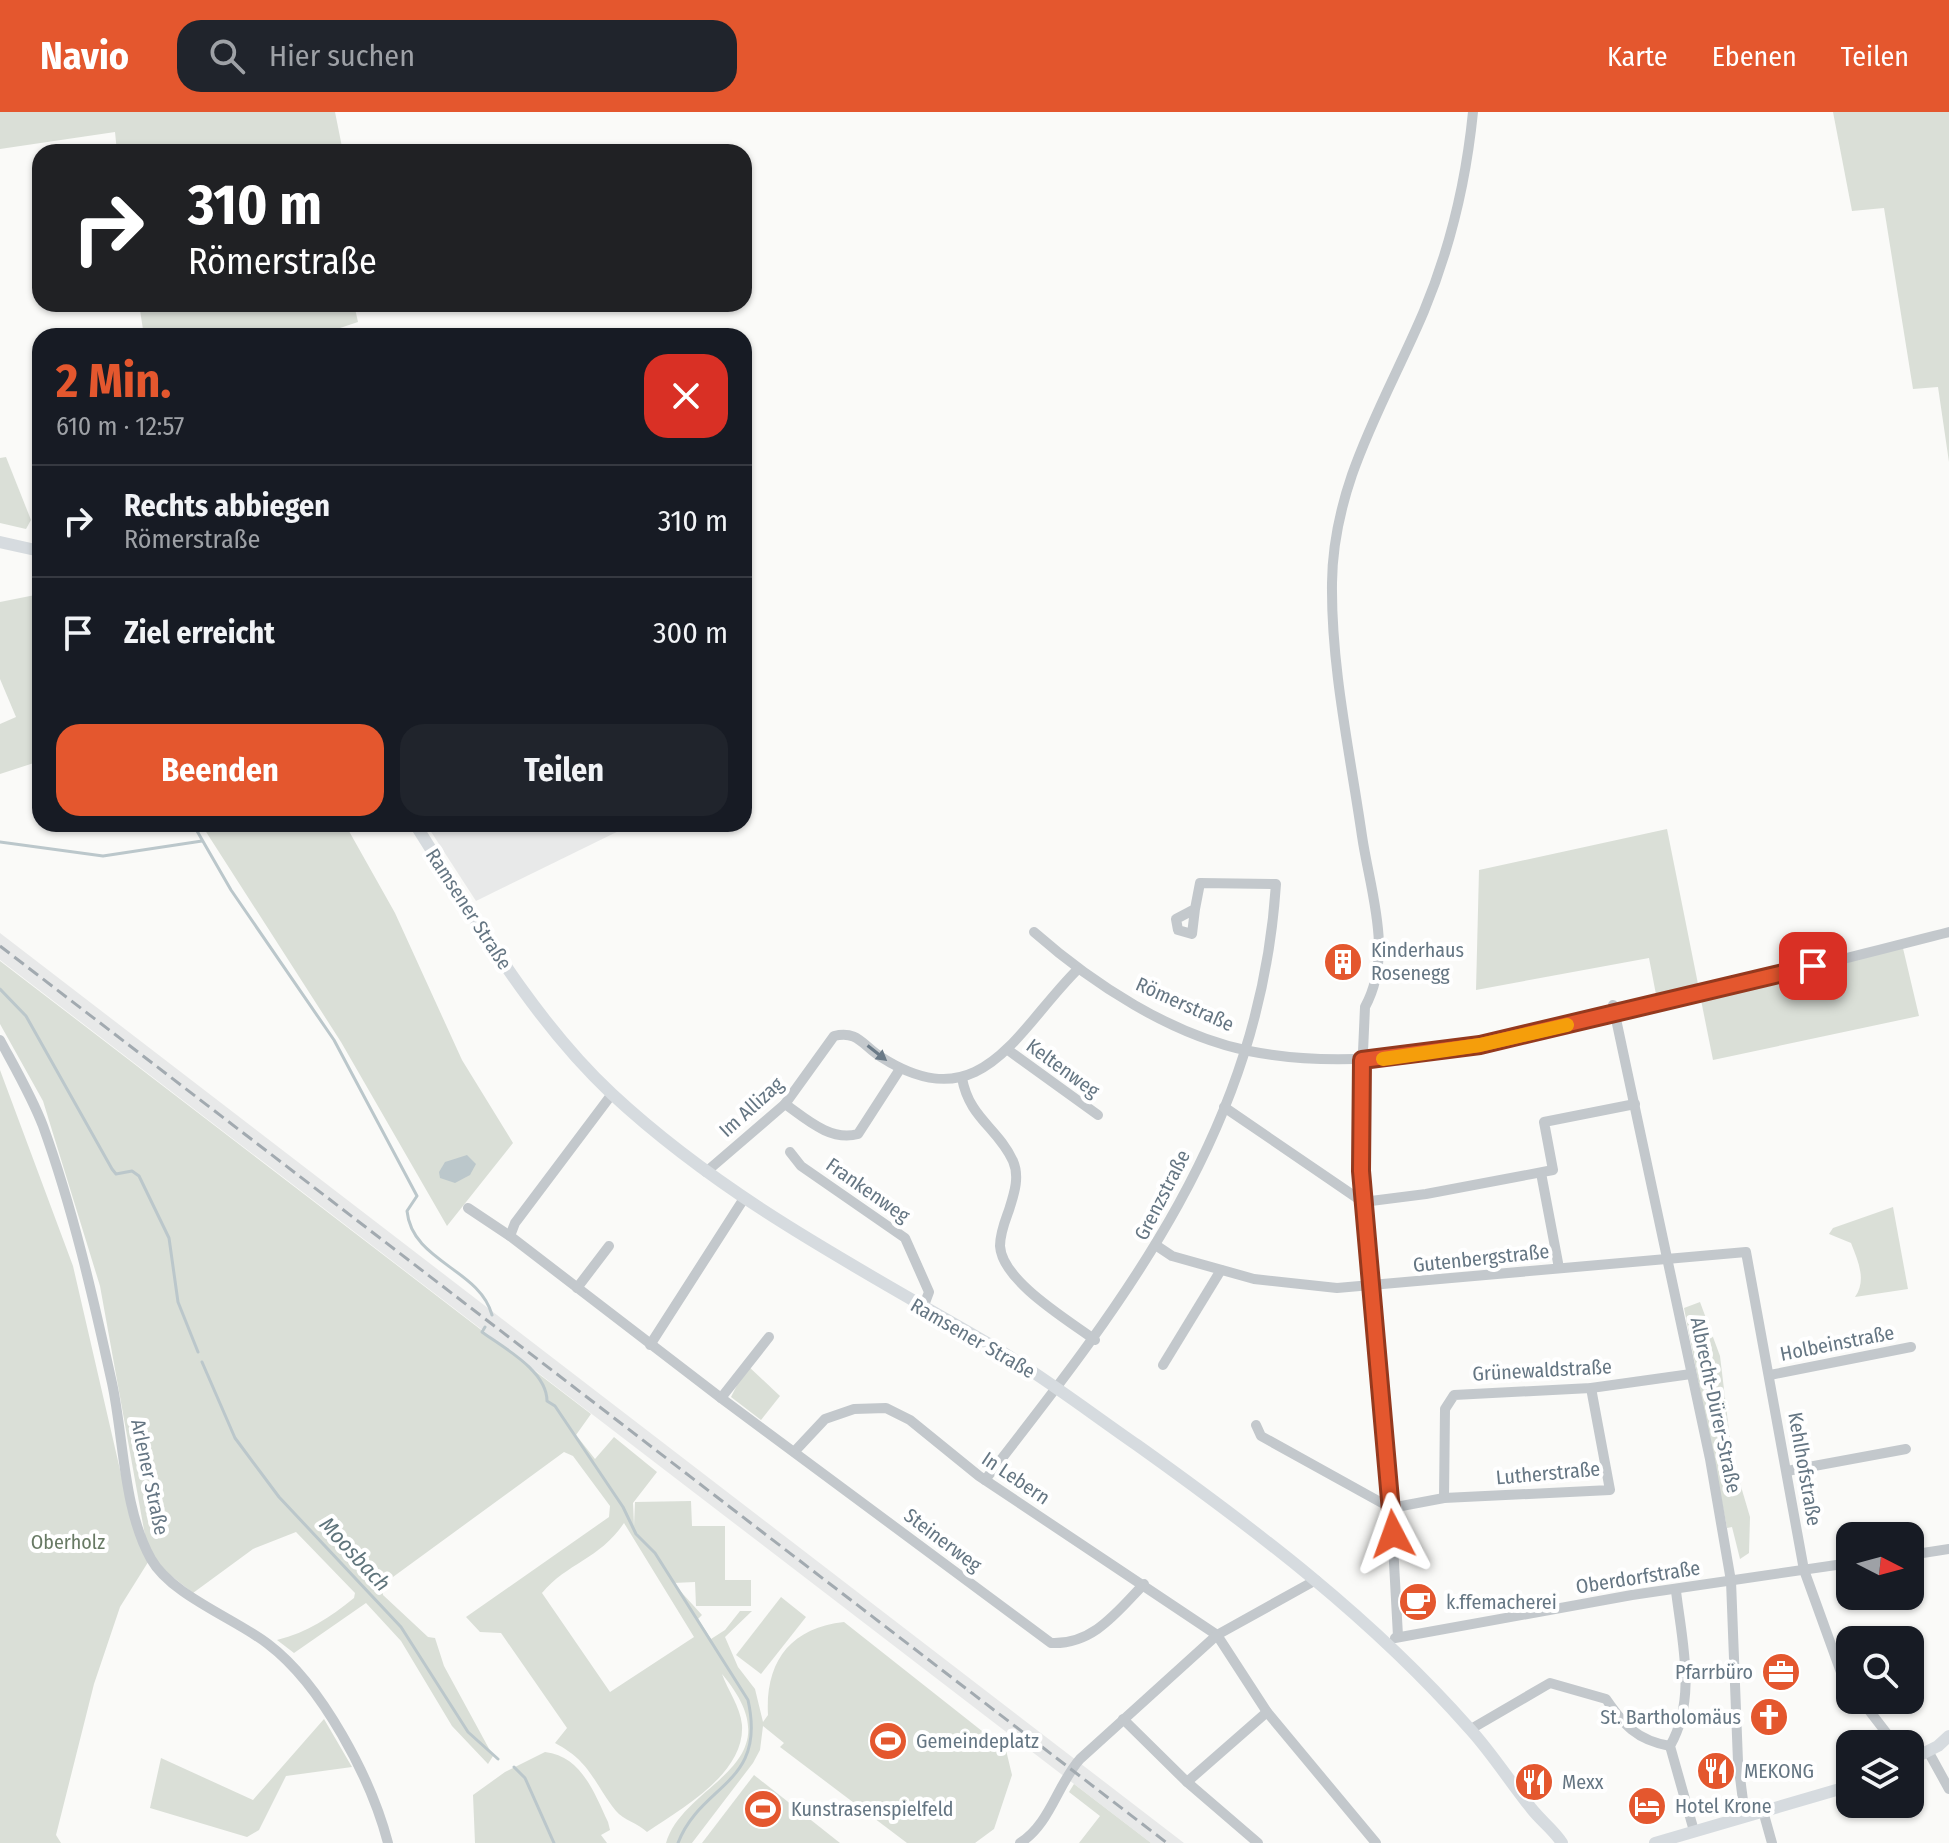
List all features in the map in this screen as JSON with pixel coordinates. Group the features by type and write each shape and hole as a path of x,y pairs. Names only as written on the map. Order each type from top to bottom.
{"main road":[{"path":"0,542 32,549"},
{"name":"Ramsener Straße","path":"420,832 534,1006 573,1055 612,1094 743,1200 990,1345 1057,1388 1262,1534 1393,1640 1471,1729 1534,1813 1560,1839 1576,1843"},
{"path":"1939,1747 1949,1736"},
{"path":"1655,1843 1836,1790"}],"street":[{"path":"1393,1640 1391,1508 1359,1141 1365,1007 1376,978 1379,923 1338,663 1332,582 1337,527 1357,452 1423,311 1448,246 1463,188 1473,112"},
{"name":"Grenzstraße","path":"985,1480 1095,1340 1157,1246 1224,1107 1247,1050 1266,971 1276,884 1200,883 1195,909"},
{"name":"Römerstraße","path":"1034,932 1077,970 1181,1026 1247,1050 1362,1060 1480,1045 1614,1010 1949,932"},
{"path":"1077,970 1008,1050 989,1066 962,1078 971,1107 1006,1150 1016,1173 1014,1196 1001,1233 1003,1261 1028,1290 1095,1340"},
{"name":"Albrecht-Dürer-Straße","path":"1614,1010 1710,1459 1731,1581 1738,1762 1745,1816"},
{"name":"Im Allizag","path":"706,1172 785,1104 834,1036 847,1033 859,1038 877,1055 905,1071 936,1079 962,1078"},
{"name":"Arlener Straße","path":"0,1040 42,1124 67,1203 112,1385 135,1513 150,1558 176,1584 267,1643 300,1673 361,1772 388,1843"},
{"name":"Keltenweg","path":"1008,1050 1098,1115"},
{"path":"785,1104 820,1129 846,1137 858,1134 905,1071"},
{"path":"510,1236 515,1223 612,1094"},
{"path":"1224,1107 1363,1202 1553,1170 1544,1122 1635,1104"},
{"name":"Frankenweg","path":"790,1152 801,1166 905,1238 929,1292 923,1308"},
{"path":"1541,1173 1559,1268"},
{"path":"650,1345 743,1200"},
{"name":"Steinerweg","path":"468,1208 510,1236 650,1345 1051,1643 1069,1644 1084,1639 1109,1621 1144,1584"},
{"path":"577,1288 609,1246"},
{"name":"Gutenbergstraße","path":"1157,1246 1172,1256 1254,1279 1337,1288 1746,1252"},
{"name":"Kehlhofstraße","path":"1746,1252 1804,1570 1836,1658"},
{"path":"1163,1365 1221,1270"},
{"path":"721,1398 769,1337"},
{"name":"Holbeinstraße","path":"1770,1375 1911,1347"},
{"name":"Grünewaldstraße","path":"1444,1498 1445,1409 1454,1395 1591,1388 1691,1374"},
{"name":"Lutherstraße","path":"1391,1508 1444,1498 1610,1490 1591,1388"},
{"name":"In Lebern","path":"795,1451 825,1419 854,1409 886,1408 910,1420 985,1480 1217,1635"},
{"path":"1256,1425 1261,1436 1391,1508"},
{"path":"1787,1471 1906,1449"},
{"path":"1924,1553 1949,1549"},
{"name":"Oberdorfstraße","path":"1393,1640 1632,1595 1676,1591 1836,1565"},
{"path":"1020,1843 1039,1827 1070,1770 1217,1635 1316,1580"},
{"path":"1676,1591 1686,1687 1677,1734 1670,1746 1694,1831"},
{"path":"1217,1635 1267,1712 1376,1843"},
{"path":"1471,1729 1539,1686 1554,1683 1606,1699 1621,1723 1657,1744 1670,1746"},
{"path":"1187,1782 1267,1712"},
{"path":"1872,1714 1884,1730"},
{"path":"1123,1719 1187,1782 1258,1843"},
{"path":"1939,1747 1949,1789"},
{"path":"1763,1811 1772,1843"}],"shaded area":[{"path":"431,832 617,832 476,901"},
{"path":"0,933 1184,1843 1151,1843 0,960"},
{"path":"467,1155 476,1164 470,1175 455,1183 440,1178 439,1172 445,1162"}],"green space":[{"path":"0,112 335,112 341,144 116,144 115,132 0,149"},
{"path":"1833,112 1949,112 1949,462 1938,387 1913,389 1884,208 1852,211"},
{"path":"140,312 356,312 358,322 340,328 143,328"},
{"path":"6,457 31,520 26,529 0,523 0,458"},
{"path":"32,596 32,764 0,774 0,724 16,717 0,679 0,602"},
{"path":"1667,829 1700,994 1902,944 1919,1016 1713,1060 1700,995 1658,1005 1649,958 1476,990 1479,870"},
{"path":"206,832 349,832 395,913 462,1060 513,1143 447,1226 341,1042"},
{"name":"Oberholz","path":"0,961 591,1414 576,1435 595,1459 614,1437 657,1472 633,1503 634,1526 635,1502 691,1501 692,1526 725,1526 725,1580 751,1580 751,1606 696,1606 695,1582 673,1583 702,1615 698,1619 711,1639 725,1630 740,1611 752,1611 725,1637 738,1667 755,1689 763,1722 768,1715 771,1679 785,1651 795,1640 809,1632 844,1622 1006,1750 1012,1775 994,1829 975,1843 907,1843 780,1747 784,1743 763,1726 760,1750 753,1763 692,1843 666,1843 677,1822 693,1803 730,1770 743,1752 748,1730 742,1705 722,1674 742,1725 740,1743 722,1774 693,1801 647,1832 619,1814 584,1765 555,1743 567,1728 501,1633 480,1632 466,1617 609,1517 610,1506 573,1456 564,1452 382,1585 383,1595 428,1637 435,1638 444,1666 493,1756 488,1764 452,1726 401,1641 366,1603 294,1653 277,1640 318,1624 354,1598 355,1593 296,1532 253,1549 193,1593 150,1559 120,1607 94,1684 56,1835 61,1843 0,1843 0,1070 73,1266 130,1513 148,1552 100,1286 43,1101 0,1024","holes":["624,1523 694,1637 610,1692 542,1593 562,1574 605,1545"]},
{"path":"1893,1207 1908,1289 1855,1297 1861,1277 1851,1243 1829,1234 1833,1228"},
{"path":"1700,1302 1720,1356 1732,1456 1750,1517 1749,1553 1740,1559 1732,1527 1727,1528 1684,1308"},
{"path":"747,1365 780,1396 761,1420 731,1397"},
{"path":"781,1597 806,1617 761,1674 736,1655"},
{"path":"324,1719 352,1767 286,1776 259,1830 247,1837 150,1808 161,1758 253,1800"},
{"path":"545,1752 568,1760 585,1777 608,1822 610,1830 601,1835 607,1843 475,1843 473,1795 505,1772"},
{"name":"Kunstrasenspielfeld","path":"754,1775 840,1843 702,1843"},
{"path":"1074,1784 1151,1843 1079,1843 1100,1816 1069,1792"}],"waterway":[{"path":"198,832 231,890 334,1040 417,1196 407,1211 412,1228 433,1254 474,1287 485,1299 492,1315"},
{"path":"0,842 103,856 202,841"},
{"name":"Moosbach","path":"0,989 26,1016 112,1169 116,1174 132,1171 139,1176 169,1238 178,1302 198,1352"},
{"path":"485,1327 482,1332 523,1361 540,1380 547,1401 555,1406 623,1507 636,1534 655,1553 748,1700 751,1728 748,1750 740,1767 701,1807 678,1843"},
{"name":"Moosbach","path":"202,1362 235,1438 279,1497 401,1627 468,1732 498,1759"},
{"name":"Moosbach","path":"514,1767 525,1778 554,1843"}],"railway":[{"path":"0,946 1167,1843"}],"slow traffic":[{"path":"1383,1059 1480,1045 1567,1025"}],"place":[{"name":"Kinderhaus Rosenegg","path":"1343,962"},
{"name":"k.ffemacherei","path":"1418,1602"},
{"name":"Pfarrbüro","path":"1781,1672"},
{"name":"St. Bartholomäus","path":"1769,1717"},
{"name":"Gemeindeplatz","path":"888,1741"},
{"name":"MEKONG","path":"1716,1771"},
{"name":"Mexx","path":"1534,1782"},
{"name":"Hotel Krone","path":"1647,1806"},
{"name":"Kunstrasenspielfeld","path":"763,1809"}],"route":[{"path":"1393,1534 1359,1141 1362,1060 1397,1058 1480,1045 1813,966"}]}
